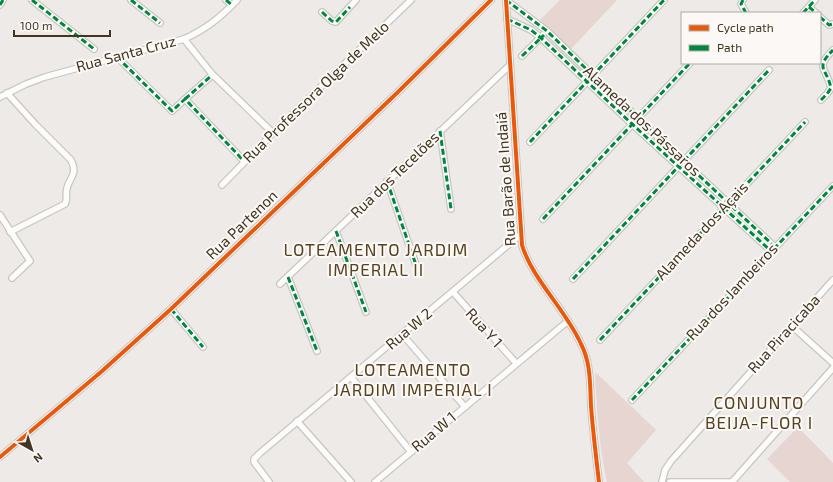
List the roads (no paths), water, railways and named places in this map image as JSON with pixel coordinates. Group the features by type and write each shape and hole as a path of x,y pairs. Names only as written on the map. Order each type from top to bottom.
{"street":[{"path":"0,5 3,0"},
{"path":"32,0 94,49"},
{"path":"131,0 160,23"},
{"path":"226,0 232,5"},
{"name":"Rua Santa Cruz","path":"0,97 39,79 184,39 201,31 214,22 237,0"},
{"path":"322,12 332,21 336,22 356,0"},
{"name":"Rua Professora Olga de Melo","path":"222,185 273,133 410,0"},
{"name":"Rua Partenon","path":"0,457 101,372 172,309 392,98 491,0"},
{"name":"Alameda dos Pássaros","path":"506,0 547,31 728,202 773,249"},
{"name":"Rua Barão de Indaiá","path":"506,0 520,234 525,254 530,264 582,345 588,368 599,482"},
{"path":"530,142 664,0"},
{"path":"743,0 741,4 745,12"},
{"path":"804,12 815,0"},
{"path":"809,6 815,12"},
{"path":"821,18 828,25 833,24"},
{"name":"Alameda dos Pássaros","path":"507,19 531,30 541,38 723,208 773,249"},
{"path":"522,56 547,31"},
{"path":"184,39 212,74 273,133"},
{"path":"821,100 831,88 823,68 823,62 833,50"},
{"path":"117,57 172,111 210,77"},
{"path":"543,219 689,64"},
{"name":"Rua dos Tecelões","path":"280,284 510,65"},
{"path":"573,279 769,70"},
{"path":"7,93 71,160 74,166 73,177 67,186 67,201 65,204 10,232"},
{"path":"185,99 243,160"},
{"name":"Alameda dos Açais","path":"600,340 728,202 805,122"},
{"path":"440,131 451,209"},
{"path":"387,181 416,265"},
{"name":"Rua dos Jambeiros","path":"632,400 833,186"},
{"path":"0,215 30,261 12,278"},
{"path":"336,231 366,312"},
{"name":"Rua W 2","path":"269,482 254,462 254,459 260,452 453,292 520,234"},
{"path":"288,277 317,351"},
{"name":"Rua Piracicaba","path":"662,482 665,470 670,461 833,280"},
{"name":"Rua Y 1","path":"453,292 516,363"},
{"path":"172,309 203,347"},
{"name":"Rua W 1","path":"375,482 568,321"},
{"path":"792,326 833,363"},
{"path":"402,334 464,407"},
{"path":"670,482 732,482 833,368"},
{"path":"351,377 411,452"},
{"path":"297,421 351,482"}],"district":[{"name":"LOTEAMENTO JARDIM IMPERIAL II","path":"376,260"},
{"name":"LOTEAMENTO JARDIM IMPERIAL I","path":"413,380"},
{"name":"CONJUNTO BEIJA-FLOR I","path":"759,413"}]}
